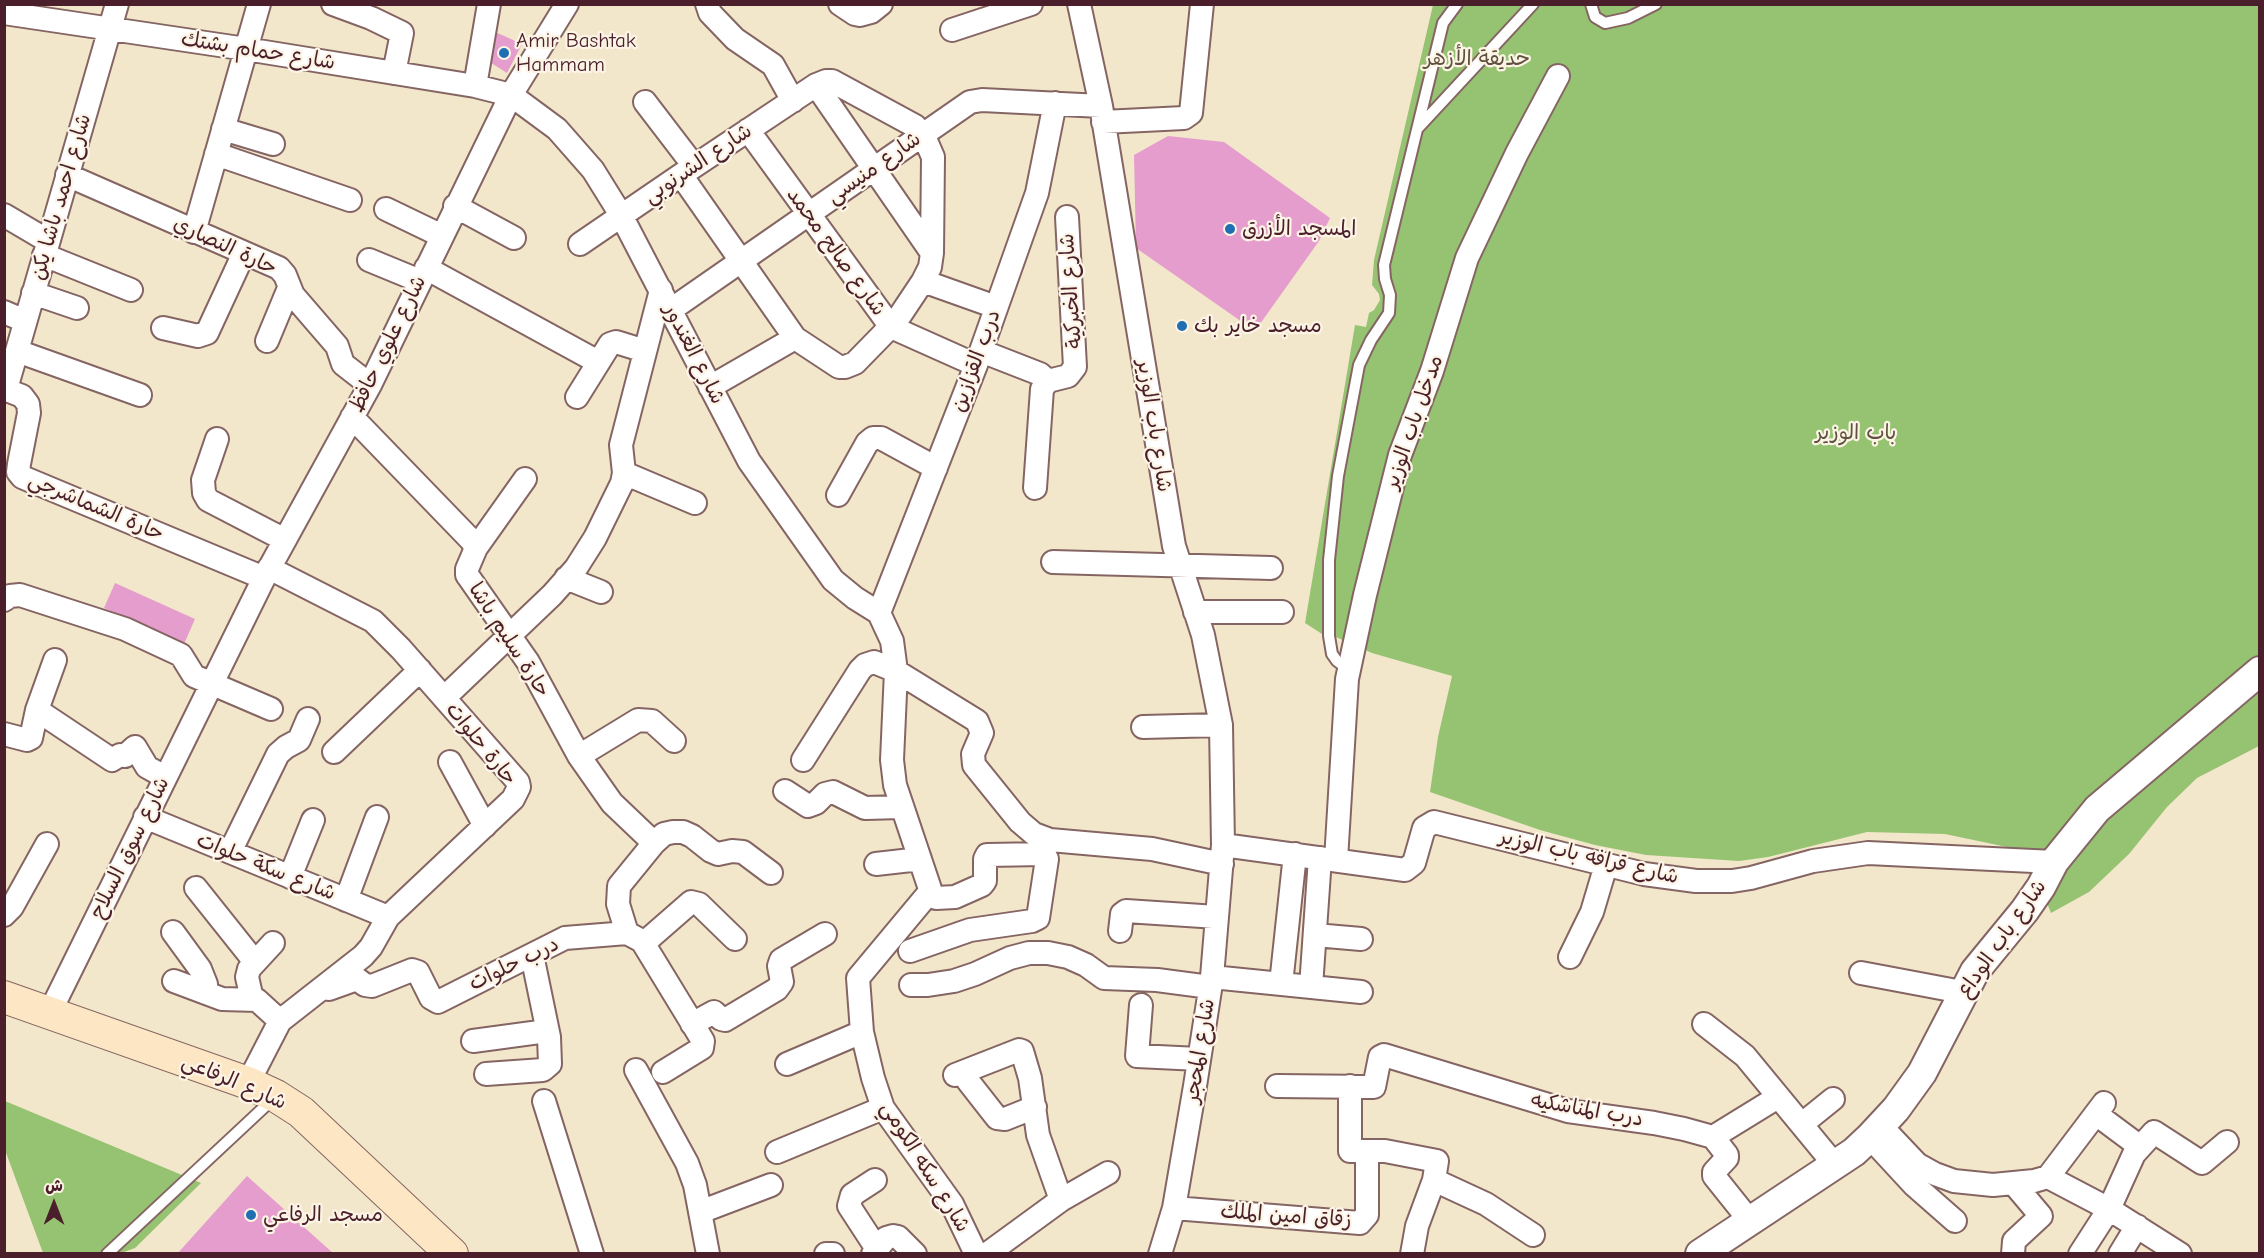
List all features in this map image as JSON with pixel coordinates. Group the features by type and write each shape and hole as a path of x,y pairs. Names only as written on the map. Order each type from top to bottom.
{"main road":[{"name":"شارع الرفاعي","path":"4,997 248,1083 276,1096 301,1112 452,1254"}],"street":[{"name":"شارع احمد باشا يكن","path":"5,389 117,4"},
{"path":"194,231 259,4"},
{"path":"333,4 371,18 402,33 394,73"},
{"path":"475,86 489,4"},
{"name":"شارع علوي حافظ","path":"212,685 266,573 370,385 511,95 567,4"},
{"path":"707,4 710,13 735,39 773,65 793,101"},
{"path":"840,4 860,15 871,12 881,4"},
{"path":"952,30 1031,4"},
{"name":"شارع باب الوزير","path":"1079,4 1102,114 1174,546 1203,635 1221,725 1222,855"},
{"name":"شارع منيسي","path":"666,299 740,261 970,102 982,100 1055,103 1102,114 1184,118 1191,113 1203,4"},
{"name":"شارع حمام بشتك","path":"4,13 475,86 511,95"},
{"name":"مدخل باب الوزير","path":"1311,987 1315,935 1328,859 1349,670 1400,455 1432,371 1467,258 1516,153 1558,76"},
{"path":"645,102 740,261 795,338 834,364 845,367 855,363 891,327 907,307 930,267 932,253 933,158 923,135 915,126 837,83 826,81 816,86 932,253"},
{"name":"شارع الشرنوبي","path":"580,244 816,86"},
{"name":"شارع الغندور","path":"511,95 557,129 593,170 621,215 749,461 833,580 855,598 879,613"},
{"name":"درب القزازين","path":"879,613 978,358 1036,193 1055,103"},
{"path":"223,129 273,144"},
{"name":"شارع صالح محمد","path":"748,130 891,327 978,358 1040,375 1048,381"},
{"path":"216,154 350,200"},
{"name":"حارة النصاري","path":"67,175 279,268 285,275 289,288 337,346 343,364 370,385"},
{"path":"455,207 514,238"},
{"path":"386,209 442,236"},
{"path":"4,215 46,248 131,290"},
{"name":"شارع الخبركية","path":"1048,381 1068,376 1075,367 1066,217"},
{"path":"163,328 198,336 207,333 244,253"},
{"path":"369,260 423,274 598,362"},
{"path":"923,281 996,307"},
{"path":"267,341 289,288"},
{"path":"33,293 77,308"},
{"path":"444,698 576,568 595,538 622,483 624,472 621,445 645,351 666,299"},
{"path":"4,312 25,321"},
{"path":"710,387 795,338"},
{"path":"578,397 608,346 613,342 645,351"},
{"path":"17,351 140,395"},
{"path":"1035,488 1042,389 1048,381"},
{"name":"حارة الشماشرجي","path":"5,389 22,396 28,404 29,413 18,471 22,477 266,573"},
{"name":"حارة سليم باشا","path":"352,417 471,540 476,548 467,575 528,662 579,756 612,803 654,843"},
{"path":"838,495 867,443 873,438 881,438 936,468"},
{"path":"217,439 203,480 204,494 208,500 285,540"},
{"path":"624,472 694,503"},
{"path":"476,548 525,479"},
{"path":"1053,562 1271,568"},
{"name":"حارة حلوات","path":"266,573 373,621 393,639 518,783 517,796 388,917 371,947 280,1021"},
{"path":"566,578 601,592"},
{"path":"5,599 20,595 125,629 181,655 194,676 271,709"},
{"path":"1195,612 1282,612"},
{"path":"879,613 892,641 896,671 892,760 895,785 929,881 928,894 936,898 955,897 982,885 984,859 987,855 1044,854 1047,859 1038,918 1032,921 970,930 910,951"},
{"path":"4,734 30,739 55,660"},
{"path":"803,760 860,670 865,664 874,662 896,671 977,721 982,733 973,754 974,765 1020,822 1034,834 1050,840 1222,855 1295,855 1328,859"},
{"path":"334,752 420,670"},
{"name":"شارع باب الوداع","path":"1702,1253 1854,1152 1876,1131 1922,1072 1962,992 1990,951 2025,910 2054,862 2097,809 2259,670"},
{"name":"شارع سوق السلاح","path":"50,1012 212,685"},
{"path":"37,711 112,759 120,755 125,756 135,747 147,767 165,777"},
{"path":"230,852 278,754 299,740 308,719"},
{"path":"579,756 638,720 652,721 674,741"},
{"path":"1143,727 1221,725"},
{"path":"450,762 485,826"},
{"path":"785,791 808,806 816,803 825,794 833,792 865,808 902,807"},
{"name":"شارع سكة حلوات","path":"145,817 388,917"},
{"path":"346,900 377,817"},
{"path":"290,877 313,820"},
{"name":"شارع قرافه باب الوزير","path":"1328,859 1405,870 1414,863 1424,828 1434,822 1606,865 1677,879 1714,882 1751,879 1840,855 1868,854 2054,862"},
{"path":"663,1072 702,1048 703,1041 636,938 618,904 619,886 654,843 664,834 673,831 692,836 714,854 743,852 771,873"},
{"path":"4,915 12,907 47,844"},
{"name":"شارع المحجر","path":"1160,1254 1174,1208 1211,982 1222,855"},
{"path":"1281,984 1295,855"},
{"path":"876,864 920,859"},
{"path":"1570,957 1592,912 1606,865"},
{"path":"196,888 255,962"},
{"name":"شارع سكه الكومي","path":"928,894 858,978 862,1032 883,1108 952,1204 974,1251"},
{"path":"636,938 691,902 699,904 735,939"},
{"path":"1119,931 1122,914 1126,911 1216,917"},
{"path":"173,932 200,969 206,984 206,993"},
{"path":"692,1024 714,1012 725,1020 777,989 782,982 779,966 781,960 825,934"},
{"path":"1315,935 1361,939"},
{"name":"درب حلوات","path":"313,994 357,979 365,985 372,986 412,970 418,972 431,999 438,1002 565,938 636,938"},
{"path":"252,999 248,972 273,943"},
{"path":"911,985 954,981 1010,958 1029,953 1048,953 1068,957 1086,965 1104,978 1281,984 1361,992"},
{"path":"486,1074 548,1068 550,1054 547,1031 532,955"},
{"path":"1861,973 1962,992"},
{"path":"174,981 228,1000 252,999 260,1002 280,1021 248,1083"},
{"path":"1141,1005 1137,1056 1199,1059"},
{"path":"1704,1023 1745,1056 1834,1164"},
{"path":"473,1041 547,1031"},
{"path":"787,1064 862,1032"},
{"path":"1035,1107 1005,1119 998,1118 962,1078 1021,1050 1035,1107 1038,1135 1061,1200"},
{"name":"درب المناشكيه","path":"1350,1086 1374,1087 1380,1057 1384,1055 1568,1111 1654,1123 1713,1137"},
{"path":"636,1070 687,1163 695,1185 708,1254"},
{"path":"1276,1086 1350,1086 1350,1151 1385,1151 1434,1159 1438,1165 1425,1210 1417,1226 1412,1254"},
{"path":"1750,1221 1714,1176 1714,1172 1727,1157 1713,1137 1778,1096"},
{"path":"1802,1124 1833,1099"},
{"path":"544,1101 592,1254"},
{"path":"777,1152 883,1108"},
{"path":"2048,1177 2100,1108 2147,1139 2202,1163 2227,1142"},
{"path":"1876,1131 1917,1164 1954,1181 1974,1184 2014,1184 2048,1177 2138,1226 2173,1251"},
{"path":"1876,1131 1914,1185 1955,1221"},
{"path":"2080,1254 2109,1209 2147,1139"},
{"name":"زقاق امين الملك","path":"1174,1208 1360,1223 1367,1215 1367,1151"},
{"path":"974,1251 1108,1173"},
{"path":"875,1180 852,1195 849,1206 875,1251 886,1239 893,1236 915,1254"},
{"path":"1434,1180 1486,1204 1533,1235"},
{"path":"2013,1254 2014,1241 2041,1216 2014,1184"},
{"path":"700,1212 771,1185"},
{"path":"2120,1254 2138,1226"},
{"path":"826,1254 833,1254"}],"lane":[{"path":"1349,670 1336,662 1330,646 1328,579 1332,518 1338,476 1359,365 1371,340 1387,320 1389,313 1390,295 1384,265 1443,23 1457,4"},
{"path":"1416,130 1533,4"},
{"path":"1591,4 1595,16 1605,23 1628,18 1656,4"},
{"path":"107,1254 276,1096"}],"green space":[{"name":"باب الوزير","path":"1433,5 2259,5 2259,746 2197,778 2167,807 2129,854 2089,892 2051,913 2026,851 1945,834 1867,832 1768,857 1739,861 1646,855 1595,845 1540,830 1430,792 1438,737 1452,676 1372,653 1336,637 1322,634 1305,623 1355,325 1366,327 1369,313 1374,310 1380,300 1379,294 1372,285 1374,260"},
{"path":"5,1101 201,1183 135,1248 121,1253 43,1253 5,1150"}],"building":[{"name":"Amir Bashtak Hammam","path":"493,31 522,44 507,73 488,61"},
{"name":"المسجد الأزرق","path":"1168,136 1224,142 1330,218 1319,241 1255,331 1136,248 1134,155"},
{"path":"115,583 195,619 184,644 104,608"},
{"name":"مسجد الرفاعي","path":"247,1176 334,1254 177,1254"}],"place":[{"name":"Amir Bashtak Hammam","path":"504,53"},
{"name":"المسجد الأزرق","path":"1230,229"},
{"name":"مسجد خاير بك","path":"1182,326"},
{"name":"مسجد الرفاعي","path":"251,1215"}],"park label":[{"name":"حديقة الأزهر","path":"1477,59"}]}
